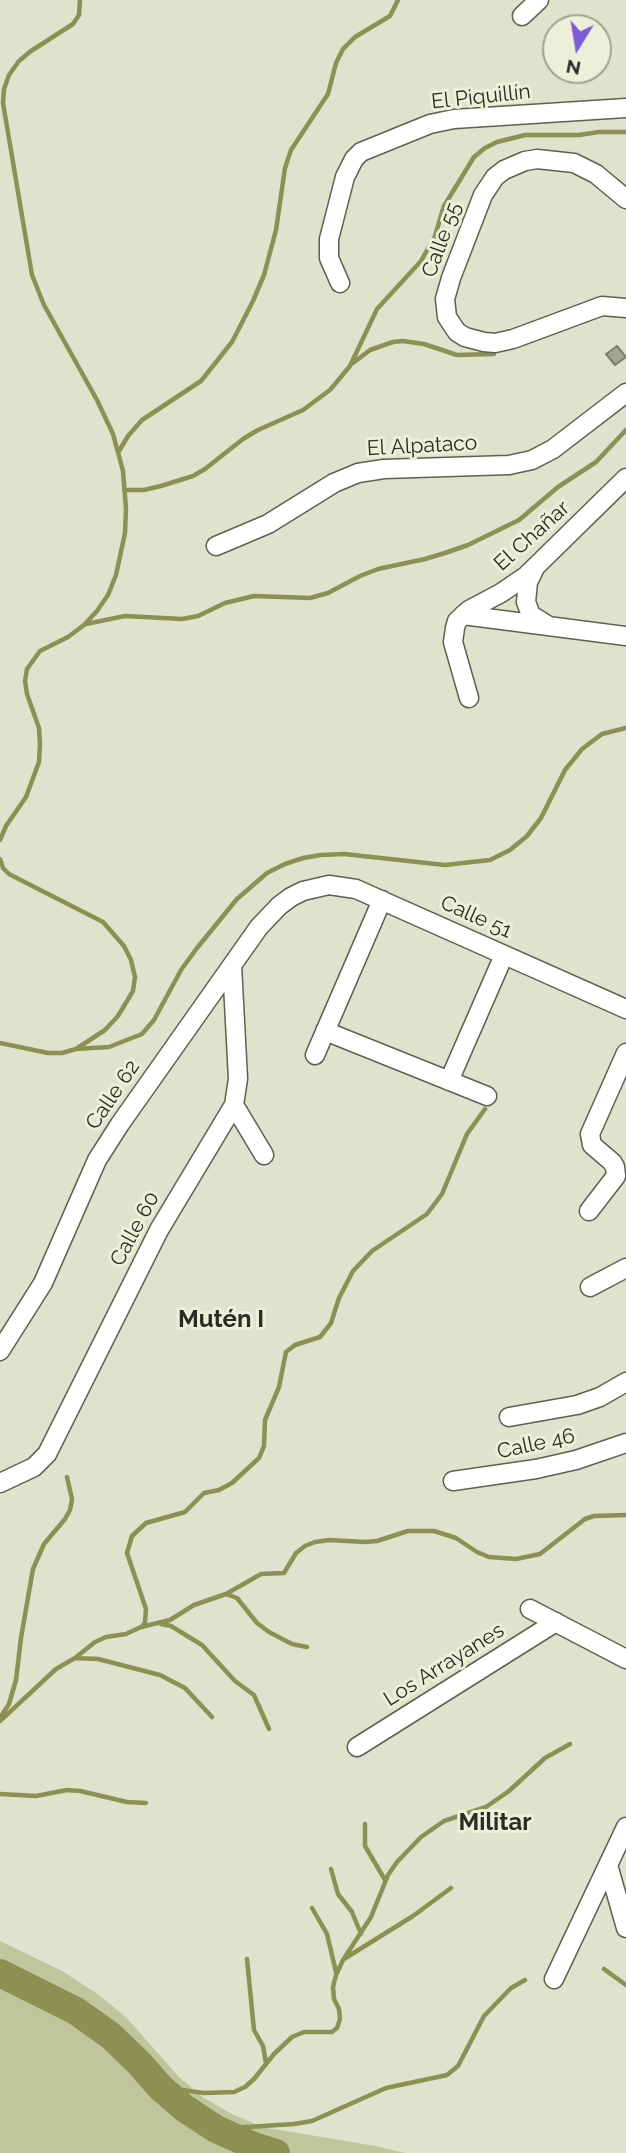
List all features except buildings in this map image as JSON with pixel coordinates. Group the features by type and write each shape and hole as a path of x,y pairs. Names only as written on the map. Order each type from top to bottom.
{"street":[{"path":"522,16 539,0"},
{"name":"El Piquillín","path":"340,283 329,258 328,239 345,177 354,159 361,152 430,124 454,118 626,108"},
{"name":"Calle 55","path":"626,199 586,168 562,160 525,161 504,170 495,177 483,195 445,299 447,317 457,332 484,342 513,339 602,306 626,308"},
{"name":"El Alpataco","path":"216,546 268,524 334,483 358,472 509,465 532,460 553,449 626,393"},
{"name":"El Chañar","path":"463,615 514,586 626,478"},
{"path":"537,566 528,582 527,609 536,619 550,626"},
{"path":"469,698 453,642 454,628 463,615 626,636"},
{"name":"Calle 51","path":"303,891 328,885 342,885 382,900 626,1009"},
{"name":"Calle 62","path":"0,1351 43,1283 105,1148 127,1113 268,916 303,891"},
{"path":"315,1055 382,900"},
{"path":"449,1081 504,955"},
{"name":"Calle 60","path":"0,1483 34,1467 47,1454 159,1230 234,1105 238,1079 232,965"},
{"path":"325,1031 487,1096"},
{"path":"589,1212 616,1176 612,1162 592,1145 590,1134 626,1053"},
{"path":"234,1105 264,1155"},
{"path":"590,1287 626,1268"},
{"path":"509,1417 578,1405 600,1397 626,1382"},
{"name":"Calle 46","path":"453,1481 557,1465 626,1443"},
{"path":"530,1609 626,1659"},
{"name":"Los Arrayanes","path":"357,1746 556,1622"},
{"path":"554,1979 626,1827"},
{"path":"608,1865 626,1928"}],"green space":[{"path":"0,1941 62,1971 96,1993 126,2017 178,2076 201,2096 232,2114 262,2127 405,2153 0,2153"}],"waterway":[{"path":"0,840 6,826 26,797 39,762 39,728 27,694 27,669 40,651 68,637 97,611 108,595 116,575 125,533 123,471 113,434 44,305 32,275 3,103 9,75 19,61 73,24 79,15 80,0"},
{"path":"119,451 142,420 201,381 232,342 264,275 276,230 285,168 291,150 328,94 336,63 343,49 355,37 390,16 398,0"},
{"path":"124,490 144,490 193,476 243,439 303,410 330,390 350,366 377,309 421,261 435,236 444,206 474,157 485,148 525,135 626,132"},
{"path":"353,363 370,350 403,341 424,344 457,355 494,354"},
{"path":"86,624 125,616 182,619 198,616 225,603 254,596 310,598 328,593 378,569 425,559 468,545 519,520 558,487 596,462 626,430"},
{"path":"76,1049 109,1047 142,1034 154,1020 181,970 197,948 237,899 267,873 285,864 321,855 344,854 445,865 490,860 510,850 527,836 541,818 565,770 582,749 602,734 626,728"},
{"path":"0,859 9,874 103,922 124,946 135,977 133,991 118,1016 105,1030 76,1049 48,1053 0,1043"},
{"path":"142,1627 146,1609 127,1553 132,1536 146,1523 185,1512 204,1493 219,1490 232,1483 259,1458 264,1446 265,1420 279,1387 286,1352 295,1345 320,1337 331,1323 339,1298 353,1271 372,1251 427,1214 442,1194 467,1134 485,1109"},
{"path":"0,1718 9,1704 16,1680 33,1569 44,1544 70,1510 72,1499 67,1477"},
{"path":"0,1721 56,1669 95,1642 170,1620 194,1605 226,1594 261,1574 284,1573 296,1553 315,1542 377,1541 408,1531 434,1531 456,1538 489,1557 516,1559 540,1554 585,1519 594,1516 626,1515"},
{"path":"226,1594 237,1598 257,1623 269,1632 292,1644 307,1647"},
{"path":"161,1624 171,1626 202,1645 235,1681 254,1695 269,1729"},
{"path":"75,1658 98,1659 160,1675 185,1688 212,1717"},
{"path":"160,2087 204,2093 234,2092 254,2079 292,2037 304,2032 332,2032 337,2028 340,2019 333,1987 336,1975 371,1917 388,1875 397,1862 421,1837 444,1821 486,1807 509,1791 545,1758 570,1744"},
{"path":"0,1794 36,1796 67,1790 146,1803"},
{"path":"365,1824 365,1846 385,1880"},
{"path":"331,1869 338,1894 352,1912 361,1934"},
{"path":"344,1959 413,1916 451,1888"},
{"path":"312,1908 327,1934 336,1972"},
{"path":"247,1959 254,2030 263,2046 266,2063"},
{"path":"604,1969 626,1985"},
{"path":"0,1973 76,2011 111,2036 160,2087 184,2108 216,2129 276,2153"},
{"path":"216,2129 312,2121 386,2088 447,2075 458,2066 484,2016 511,1988 525,1980"}],"district":[{"name":"Mutén I","path":"221,1320"},
{"name":"Militar","path":"495,1823"}]}
